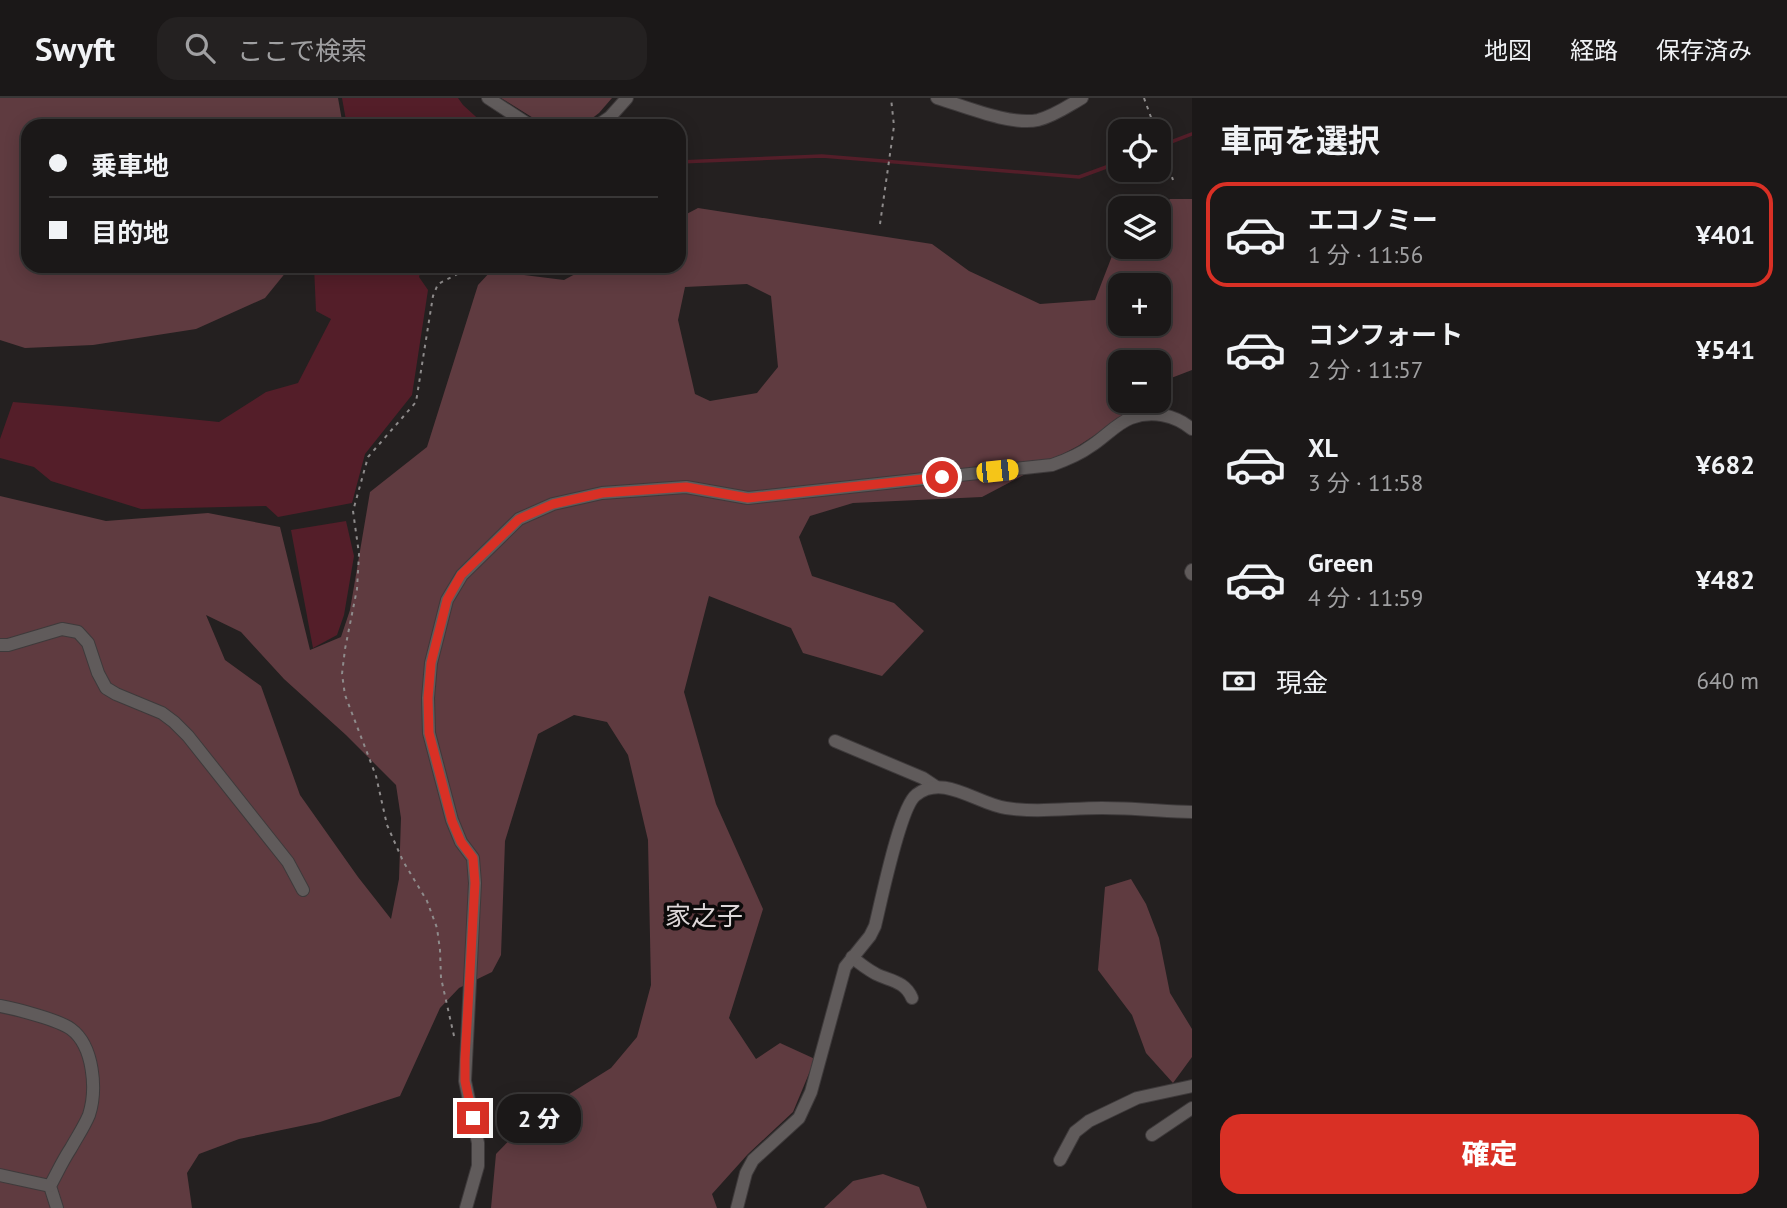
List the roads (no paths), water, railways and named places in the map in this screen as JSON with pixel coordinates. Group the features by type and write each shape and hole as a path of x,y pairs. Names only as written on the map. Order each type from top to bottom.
{"street":[{"path":"488,98 520,119"},
{"path":"607,119 627,98"},
{"path":"937,98 1005,119 1036,121 1082,98"},
{"path":"466,1208 478,1166 478,1143 465,1081 475,883 473,858 461,842 452,821 432,745 428,698 431,663 447,600 461,575 519,519 553,504 602,493 686,487 748,498 817,491 1052,465 1090,447 1129,418 1146,415 1163,415 1185,423 1192,429"},
{"path":"0,645 8,646 62,629 78,632 88,643 106,688 162,713 188,736 288,862 303,890"},
{"path":"835,741 923,778 935,786 1006,808 1036,811 1101,808 1192,812"},
{"path":"737,1208 746,1173 753,1160 799,1118 811,1093 845,967 875,926 903,814 913,796 935,786"},
{"path":"852,957 876,974 909,989 912,998"},
{"path":"0,1006 13,1008 71,1029 80,1039 93,1072 90,1111 85,1125 50,1186 57,1208"},
{"path":"1060,1160 1075,1132 1089,1121 1137,1098 1192,1086"},
{"path":"1152,1135 1192,1108"},
{"path":"0,1175 50,1186"}],"waterway":[{"path":"1171,142 1192,134"},
{"path":"686,162 822,156 1079,177 1108,166"}],"district":[{"name":"家之子","path":"704,916"}]}
